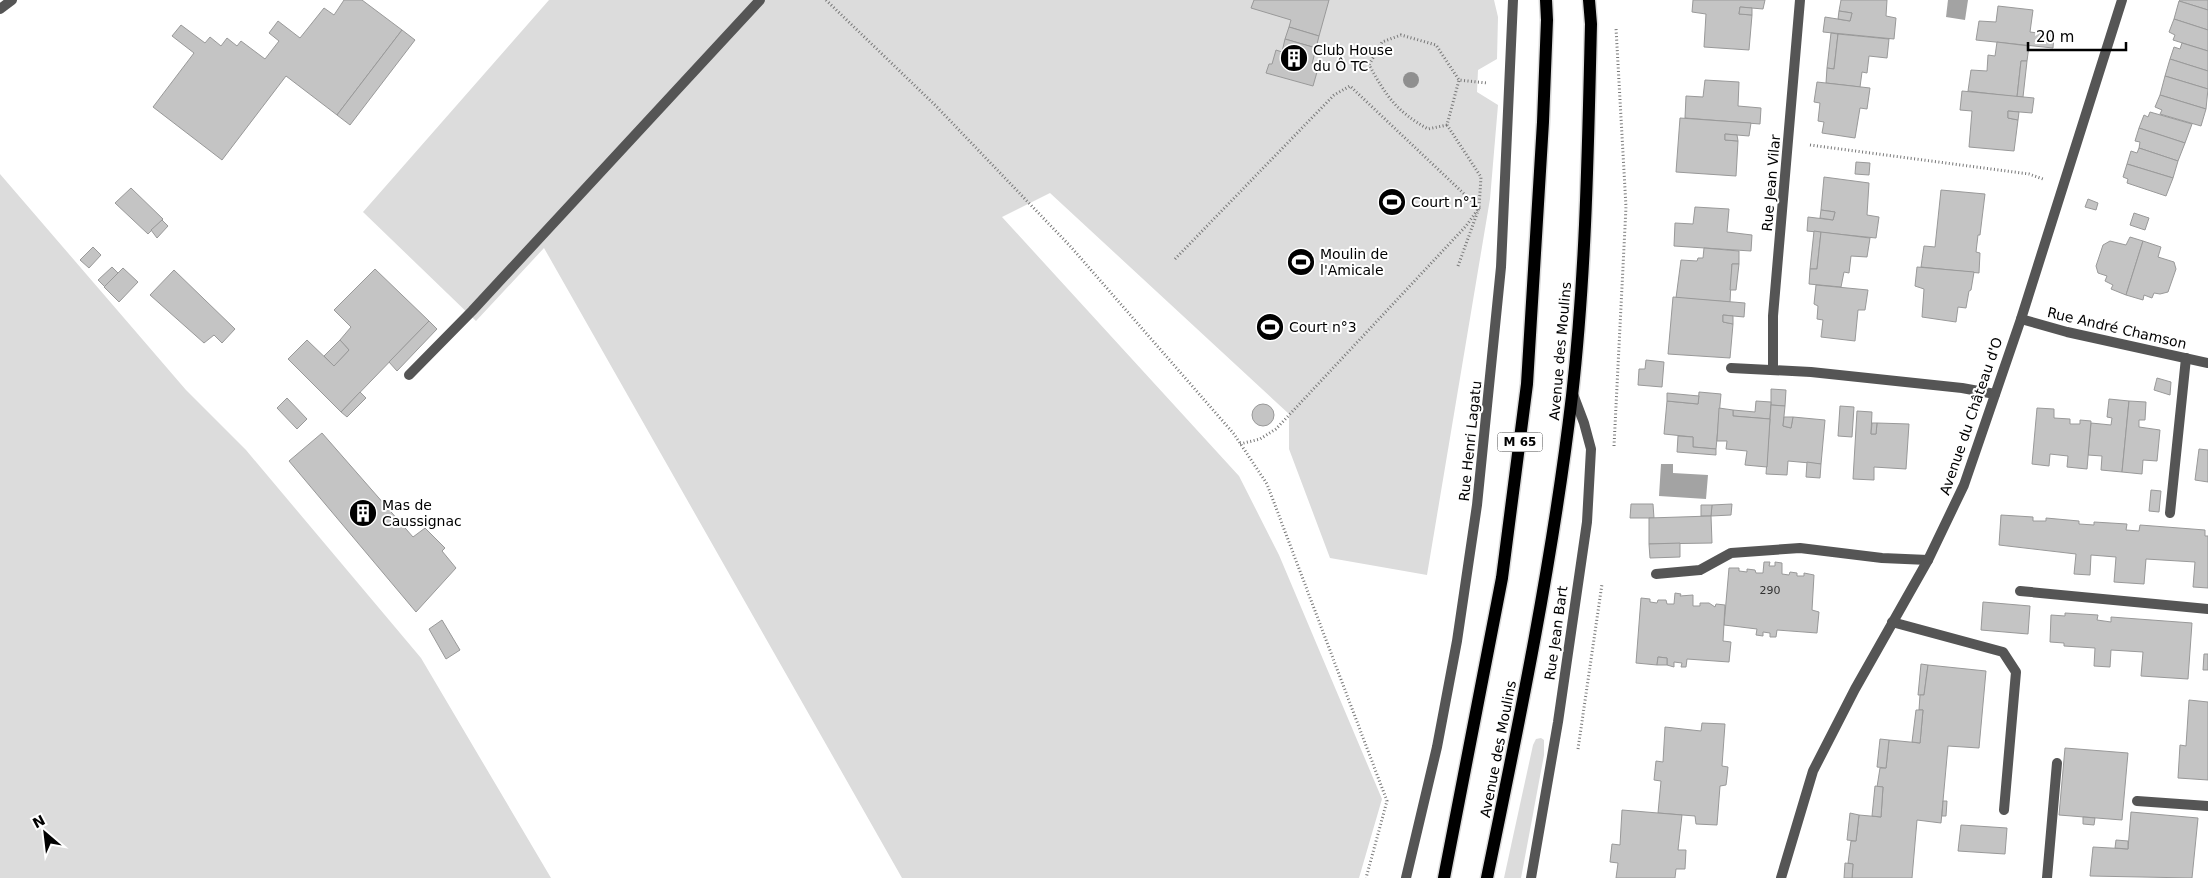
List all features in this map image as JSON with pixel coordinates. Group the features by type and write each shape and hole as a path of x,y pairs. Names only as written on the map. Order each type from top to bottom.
{"main road":[{"name":"Avenue des Moulins","path":"1444,878 1502,578 1527,384 1543,122 1546,0"},
{"name":"Avenue des Moulins","path":"1487,878 1524,698 1563,464 1572,393 1585,226 1591,24 1590,0"}],"street":[{"path":"0,9 12,0"},
{"path":"409,375 472,311 760,0"},
{"name":"Rue Henri Lagatu","path":"1406,878 1437,747 1457,641 1477,505 1501,267 1513,0"},
{"name":"Rue Jean Vilar","path":"1773,369 1773,316 1800,0"},
{"name":"Avenue du Château d'O","path":"1781,878 1813,770 1892,622 1928,560 1964,484 2020,319 2122,0"},
{"name":"Rue André Chamson","path":"2020,319 2067,332 2208,363"},
{"path":"2170,513 2186,358"},
{"path":"1731,368 1773,369 1962,388 1995,394"},
{"name":"Rue Jean Bart","path":"1531,878 1558,722 1587,522 1591,449 1584,423 1572,393"},
{"path":"1656,574 1700,570 1731,553 1800,548 1882,558 1928,560"},
{"path":"2020,591 2208,609"},
{"path":"1892,622 2003,652 2016,672 2004,810"},
{"path":"2047,878 2057,763"},
{"path":"2137,801 2208,806"}],"path":[{"path":"826,0 936,106 1071,247 1234,434 1267,484 1387,801 1366,878"},
{"path":"1447,125 1428,129 1406,116 1385,94 1369,65 1382,42 1401,35 1436,45 1459,80 1447,125 1481,177 1479,208 1458,266"},
{"path":"1459,80 1477,81 1509,88"},
{"path":"1175,259 1334,95 1350,86 1479,208"},
{"path":"1788,142 2029,174 2063,185"},
{"path":"1240,444 1260,439 1276,429 1447,246 1479,208"}],"shaded area":[{"path":"549,0 1494,0 1498,17 1497,59 1478,70 1477,92 1498,105 1490,199 1427,575 1330,558 1289,449 1289,414 1050,193 1002,217 1239,476 1279,555 1382,799 1359,878 902,878 544,248 476,321 363,212"},
{"path":"1948,0 1968,0 1965,20 1946,17"},
{"path":"0,174 186,390 246,450 421,658 551,878 0,878"},
{"path":"1661,464 1673,464 1673,473 1708,475 1706,499 1659,496"},
{"path":"1541,738 1544,740 1544,755 1521,878 1504,878 1533,745 1536,739"}],"building":[{"path":"344,0 362,0 402,30 337,115 286,76 222,160 153,107 194,53 172,36 181,25 205,43 210,37 221,46 227,38 237,46 241,41 265,59 279,41 269,33 278,21 300,38 324,8 334,15"},
{"path":"1254,0 1329,0 1319,36 1289,27 1291,20 1251,8"},
{"path":"1693,0 1765,0 1763,9 1740,7 1739,14 1752,15 1749,50 1704,47 1706,14 1692,12"},
{"path":"1841,0 1887,0 1886,16 1896,18 1894,39 1823,32 1825,17 1850,21 1852,13 1839,11"},
{"path":"2208,0 2208,10 2179,1"},
{"path":"2179,1 2208,10 2208,30 2174,19"},
{"path":"1998,6 2033,10 2030,32 2054,35 2053,48 1976,40 1979,21 1996,22"},
{"path":"1740,7 1752,8 1752,15 1739,14"},
{"path":"1839,11 1852,13 1850,21 1838,19"},
{"path":"2174,19 2208,30 2208,51 2173,40 2175,35 2169,32"},
{"path":"1289,27 1319,36 1316,48 1285,39"},
{"path":"402,30 415,40 350,125 337,115"},
{"path":"1831,33 1838,34 1834,69 1827,68"},
{"path":"1838,34 1889,39 1887,58 1869,56 1867,73 1862,72 1860,87 1826,83 1827,68 1834,69"},
{"name":"Club House du Ô TC","path":"1285,39 1316,48 1312,64 1319,65 1313,86 1266,73 1269,64 1272,64 1276,50 1282,52"},
{"path":"1997,42 2029,46 2027,61 2021,61 2017,97 1968,91 1971,70 1987,71 1988,55 1995,56"},
{"path":"2182,43 2208,51 2208,71 2170,59 2174,47 2180,49"},
{"path":"2170,59 2208,71 2208,89 2165,76"},
{"path":"2021,61 2027,61 2023,97 2017,97"},
{"path":"2165,76 2208,89 2206,109 2160,95"},
{"path":"1705,80 1739,82 1738,106 1761,108 1760,124 1685,118 1686,96 1703,97"},
{"path":"1817,82 1870,88 1867,109 1860,108 1855,138 1822,133 1824,122 1818,121 1820,103 1814,102"},
{"path":"1962,91 2034,98 2032,113 2008,111 2008,118 2018,120 2014,151 1969,147 1972,111 1960,110"},
{"path":"2160,95 2206,109 2201,126 2160,114 2162,110 2155,107"},
{"path":"2008,111 2019,112 2018,120 2008,118"},
{"path":"2150,112 2192,124 2185,143 2139,128 2144,115 2148,117"},
{"path":"1680,118 1751,123 1749,136 1725,134 1725,140 1738,141 1736,176 1676,172"},
{"path":"2139,128 2185,143 2178,161 2139,148 2140,142 2135,141"},
{"path":"1725,134 1737,135 1738,141 1725,140"},
{"path":"2139,148 2178,161 2173,178 2127,164 2131,151 2137,153"},
{"path":"1856,162 1870,163 1869,175 1855,174"},
{"path":"2127,164 2173,178 2166,196 2127,183 2128,179 2123,177"},
{"path":"1824,177 1869,183 1867,215 1879,217 1876,238 1807,231 1808,217 1833,220 1835,212 1821,210"},
{"path":"131,188 163,219 148,234 115,203"},
{"path":"1941,190 1985,194 1976,252 1980,253 1979,273 1921,267 1924,246 1935,247"},
{"path":"2088,199 2098,203 2096,210 2085,207"},
{"path":"1695,207 1729,209 1727,232 1752,235 1751,251 1674,246 1675,223 1693,224"},
{"path":"1821,210 1835,212 1833,220 1820,218"},
{"path":"2134,213 2149,218 2145,230 2130,225"},
{"path":"162,220 168,226 157,238 151,230"},
{"path":"1814,231 1821,232 1817,269 1810,269"},
{"path":"1821,232 1870,238 1867,257 1851,256 1849,273 1844,272 1841,287 1809,284 1810,269 1817,269"},
{"path":"2130,237 2143,241 2126,295 2111,289 2113,285 2105,281 2107,276 2098,273 2096,266 2103,245 2110,241 2126,245"},
{"path":"2143,241 2161,247 2158,257 2174,262 2176,269 2168,292 2154,293 2152,298 2144,295 2143,300 2126,295"},
{"path":"93,247 101,255 89,268 80,260"},
{"path":"1704,248 1739,251 1739,264 1732,264 1730,302 1676,298 1681,260 1697,261 1698,258 1703,258"},
{"path":"1732,264 1739,264 1736,290 1730,290"},
{"path":"112,267 118,273 105,287 98,280"},
{"path":"1917,267 1974,272 1966,308 1958,307 1956,322 1922,317 1924,289 1915,286"},
{"path":"123,268 138,282 119,302 104,287"},
{"path":"375,269 429,321 341,412 288,359 307,340 334,366 349,350 340,340 351,327 334,310"},
{"path":"174,270 235,329 222,343 214,335 204,343 150,295"},
{"path":"1816,285 1868,290 1865,310 1858,310 1855,341 1821,337 1823,320 1817,319 1818,306 1814,304"},
{"path":"1673,297 1745,303 1744,317 1723,315 1723,322 1733,324 1730,358 1668,354"},
{"path":"1723,315 1733,316 1733,324 1723,322"},
{"path":"429,321 437,329 397,371 389,362"},
{"path":"340,340 349,350 334,366 324,356"},
{"path":"1646,360 1664,362 1662,387 1638,385 1639,369 1645,369"},
{"path":"2157,378 2171,382 2170,395 2154,390"},
{"path":"1771,389 1786,390 1785,406 1771,405"},
{"path":"360,392 366,398 347,417 341,412"},
{"path":"1699,392 1721,394 1716,449 1693,447 1693,437 1664,434 1667,401 1698,404"},
{"path":"1667,393 1699,396 1698,404 1667,401"},
{"path":"287,398 307,419 297,429 277,408"},
{"path":"2109,399 2129,401 2122,472 2101,470 2102,456 2088,455 2091,423 2111,425 2112,418 2107,417"},
{"path":"1756,401 1771,402 1770,419 1733,416 1733,410 1755,412"},
{"path":"2129,401 2146,402 2145,420 2139,420 2139,427 2160,430 2157,461 2143,460 2142,474 2122,472"},
{"path":"1263,404 1271,407 1274,415 1271,423 1263,426 1255,423 1252,415 1255,407"},
{"path":"1771,405 1785,406 1783,426 1791,428 1793,417 1825,420 1821,464 1788,461 1787,475 1766,474"},
{"path":"1840,406 1854,407 1852,437 1838,436"},
{"path":"1719,408 1733,410 1733,416 1770,419 1767,467 1745,465 1747,451 1726,449 1727,441 1717,441"},
{"path":"2037,408 2054,409 2054,418 2070,419 2070,424 2080,424 2080,420 2091,421 2087,469 2067,467 2068,456 2050,454 2049,466 2032,464"},
{"path":"1857,411 1872,412 1871,434 1876,434 1877,423 1909,424 1906,469 1874,467 1874,480 1853,479"},
{"path":"1784,417 1793,417 1791,428 1783,426"},
{"path":"1872,423 1877,423 1876,434 1871,434"},
{"name":"Mas de Caussignac","path":"322,433 413,537 425,528 445,548 442,551 456,568 416,612 289,461"},
{"path":"1678,436 1693,437 1693,447 1716,449 1716,455 1677,452"},
{"path":"2199,449 2208,450 2208,482 2195,480"},
{"path":"1807,462 1821,464 1820,478 1806,477"},
{"path":"2151,490 2161,491 2159,512 2149,511"},
{"path":"1631,504 1653,504 1654,518 1630,518"},
{"path":"1732,504 1731,515 1711,516 1712,505"},
{"path":"1701,505 1712,505 1711,516 1701,516"},
{"path":"2001,515 2033,517 2033,521 2046,521 2046,518 2079,521 2079,524 2094,525 2094,522 2127,524 2126,530 2139,531 2140,525 2205,530 2205,536 2208,536 2208,588 2193,587 2195,562 2146,559 2144,584 2114,582 2116,557 2091,555 2090,575 2074,574 2076,554 1999,545"},
{"path":"1711,516 1712,543 1649,544 1649,518"},
{"path":"1680,543 1680,557 1650,558 1649,544"},
{"path":"1764,562 1770,562 1769,566 1775,566 1775,562 1782,563 1782,574 1789,575 1790,572 1797,573 1797,576 1804,576 1804,573 1814,575 1812,610 1819,612 1817,633 1777,630 1776,637 1770,637 1770,633 1763,632 1763,636 1756,635 1757,629 1724,625 1729,568 1739,568 1739,571 1747,572 1747,569 1755,570 1756,573 1763,573"},
{"path":"1675,593 1681,594 1680,596 1693,595 1693,606 1700,606 1700,603 1709,603 1715,607 1716,604 1725,605 1723,641 1731,642 1729,662 1687,659 1686,667 1681,667 1682,663 1674,662 1674,667 1667,665 1667,658 1658,657 1657,665 1636,663 1641,598 1650,599 1650,602 1657,603 1658,600 1666,600 1667,604 1674,604"},
{"path":"1983,602 2030,606 2028,634 1981,630"},
{"path":"2065,613 2098,615 2097,620 2111,622 2111,617 2192,623 2188,679 2141,676 2143,652 2111,650 2110,667 2094,666 2095,648 2064,646 2064,643 2050,642 2051,615 2065,616"},
{"path":"442,620 460,650 446,659 429,629"},
{"path":"2204,654 2208,654 2208,670 2203,670"},
{"path":"1658,657 1667,658 1667,665 1657,665"},
{"path":"1921,664 1928,665 1924,695 1918,695"},
{"path":"1928,665 1986,671 1979,748 1948,746 1941,823 1917,820 1912,878 1852,878 1853,864 1848,863 1851,841 1856,841 1859,815 1881,817 1883,787 1877,787 1880,768 1886,768 1889,740 1920,743 1923,710 1919,710 1920,695 1924,695"},
{"path":"2189,700 2208,702 2208,780 2178,778 2180,745 2186,746"},
{"path":"1916,710 1923,710 1920,743 1912,742"},
{"path":"1702,723 1725,724 1722,766 1728,767 1726,785 1720,786 1717,825 1696,824 1695,816 1658,813 1661,781 1654,780 1656,761 1663,762 1665,727 1701,731"},
{"path":"1880,739 1889,740 1886,768 1877,767"},
{"path":"2065,748 2128,753 2122,820 2059,815"},
{"path":"1875,786 1883,787 1881,817 1872,816"},
{"path":"1943,801 1947,801 1946,816 1942,816"},
{"path":"1622,810 1682,815 1678,850 1686,850 1685,869 1676,869 1675,878 1616,878 1618,863 1610,862 1612,844 1620,845"},
{"path":"2131,812 2198,818 2192,878 2090,876 2093,847 2128,849"},
{"path":"1850,813 1859,815 1856,841 1847,840"},
{"path":"2083,817 2095,818 2094,825 2083,824"},
{"path":"1961,825 2007,828 2005,854 1958,851"},
{"path":"2116,840 2128,841 2128,849 2115,848"},
{"path":"1845,863 1853,864 1852,878 1844,878"}],"place":[{"name":"Club House du Ô TC","path":"1294,58"},
{"name":"Court n°1","path":"1392,202"},
{"name":"Moulin de l'Amicale","path":"1301,262"},
{"name":"Court n°3","path":"1270,327"},
{"name":"Mas de Caussignac","path":"363,513"}]}
